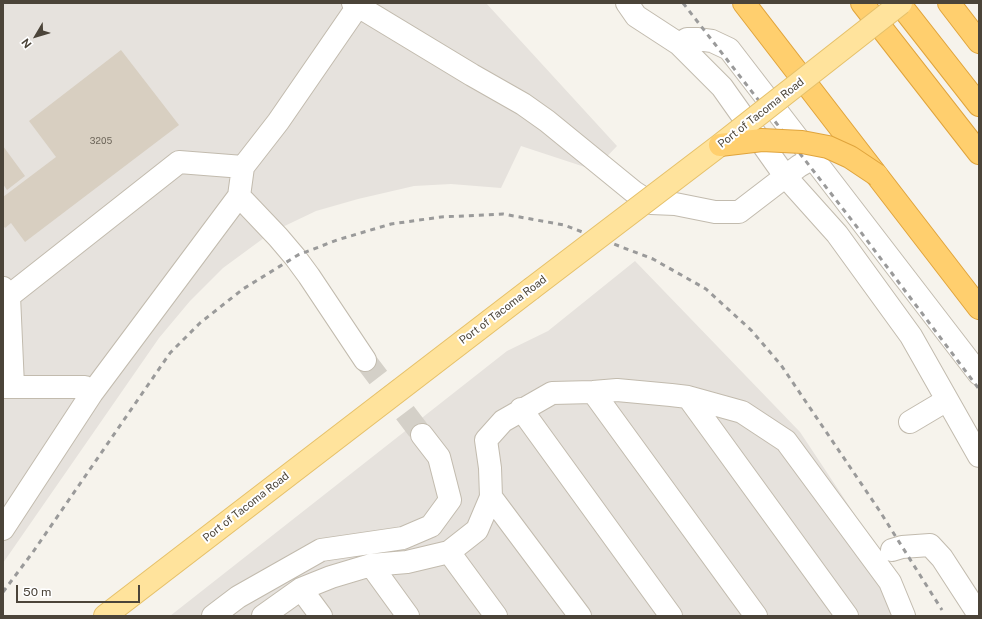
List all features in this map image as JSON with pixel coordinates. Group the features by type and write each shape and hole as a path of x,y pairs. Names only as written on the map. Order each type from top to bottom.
{"highway":[{"path":"744,3 979,308"},
{"path":"862,3 979,153"},
{"path":"900,3 979,105"},
{"path":"949,3 979,42"},
{"path":"720,145 762,140 802,142 828,147 850,158 877,175"}],"main road":[{"name":"Port of Tacoma Road","path":"105,616 720,145 900,3"}],"lane":[{"path":"627,3 636,16 679,44 722,87 785,176 837,234 911,336 979,456"},
{"path":"3,529 92,393 239,196 243,167 278,122 357,4 472,75 524,104 634,192 651,203 675,204 715,212 739,212 785,176 806,161 813,158"},
{"path":"679,44 687,39 697,39 712,41 729,49 979,374"},
{"path":"92,393 85,387 8,387 6,292 179,162 243,167"},
{"path":"239,196 295,257 365,360"},
{"path":"263,616 301,589 331,577 371,565 407,562 449,552 477,530 491,497 490,468 486,440 502,421 552,393 617,390 671,394 742,412 786,441 890,582 904,616"},
{"path":"593,392 756,616"},
{"path":"688,398 847,616"},
{"path":"910,422 947,400"},
{"path":"521,409 671,616"},
{"path":"212,616 238,597 321,550 403,538 431,526 450,500 439,457 422,435"},
{"path":"491,497 580,616"},
{"path":"892,550 902,546 930,545 942,558 979,615"},
{"path":"449,552 496,616"},
{"path":"371,565 408,616"},
{"path":"301,589 321,616"}],"shaded area":[{"path":"3,3 486,3 617,146 594,170 521,146 501,188 451,184 414,186 358,199 316,211 272,232 223,268 190,301 159,338 3,563"},
{"path":"635,261 800,432 897,578 916,616 170,616 507,351 548,331"}],"building":[{"path":"121,50 179,125 25,242 11,223 5,228 3,225 3,197 56,157 29,121"},
{"path":"3,146 25,176 7,190 3,184"}],"tunnel":[{"path":"365,360 422,435"}],"railway":[{"path":"683,3 857,227 979,389"},
{"path":"3,592 33,552 170,353 200,323 243,289 298,255 337,240 391,224 441,217 503,214 564,225 653,259 706,289 751,330 781,365 879,510 942,610"}]}
